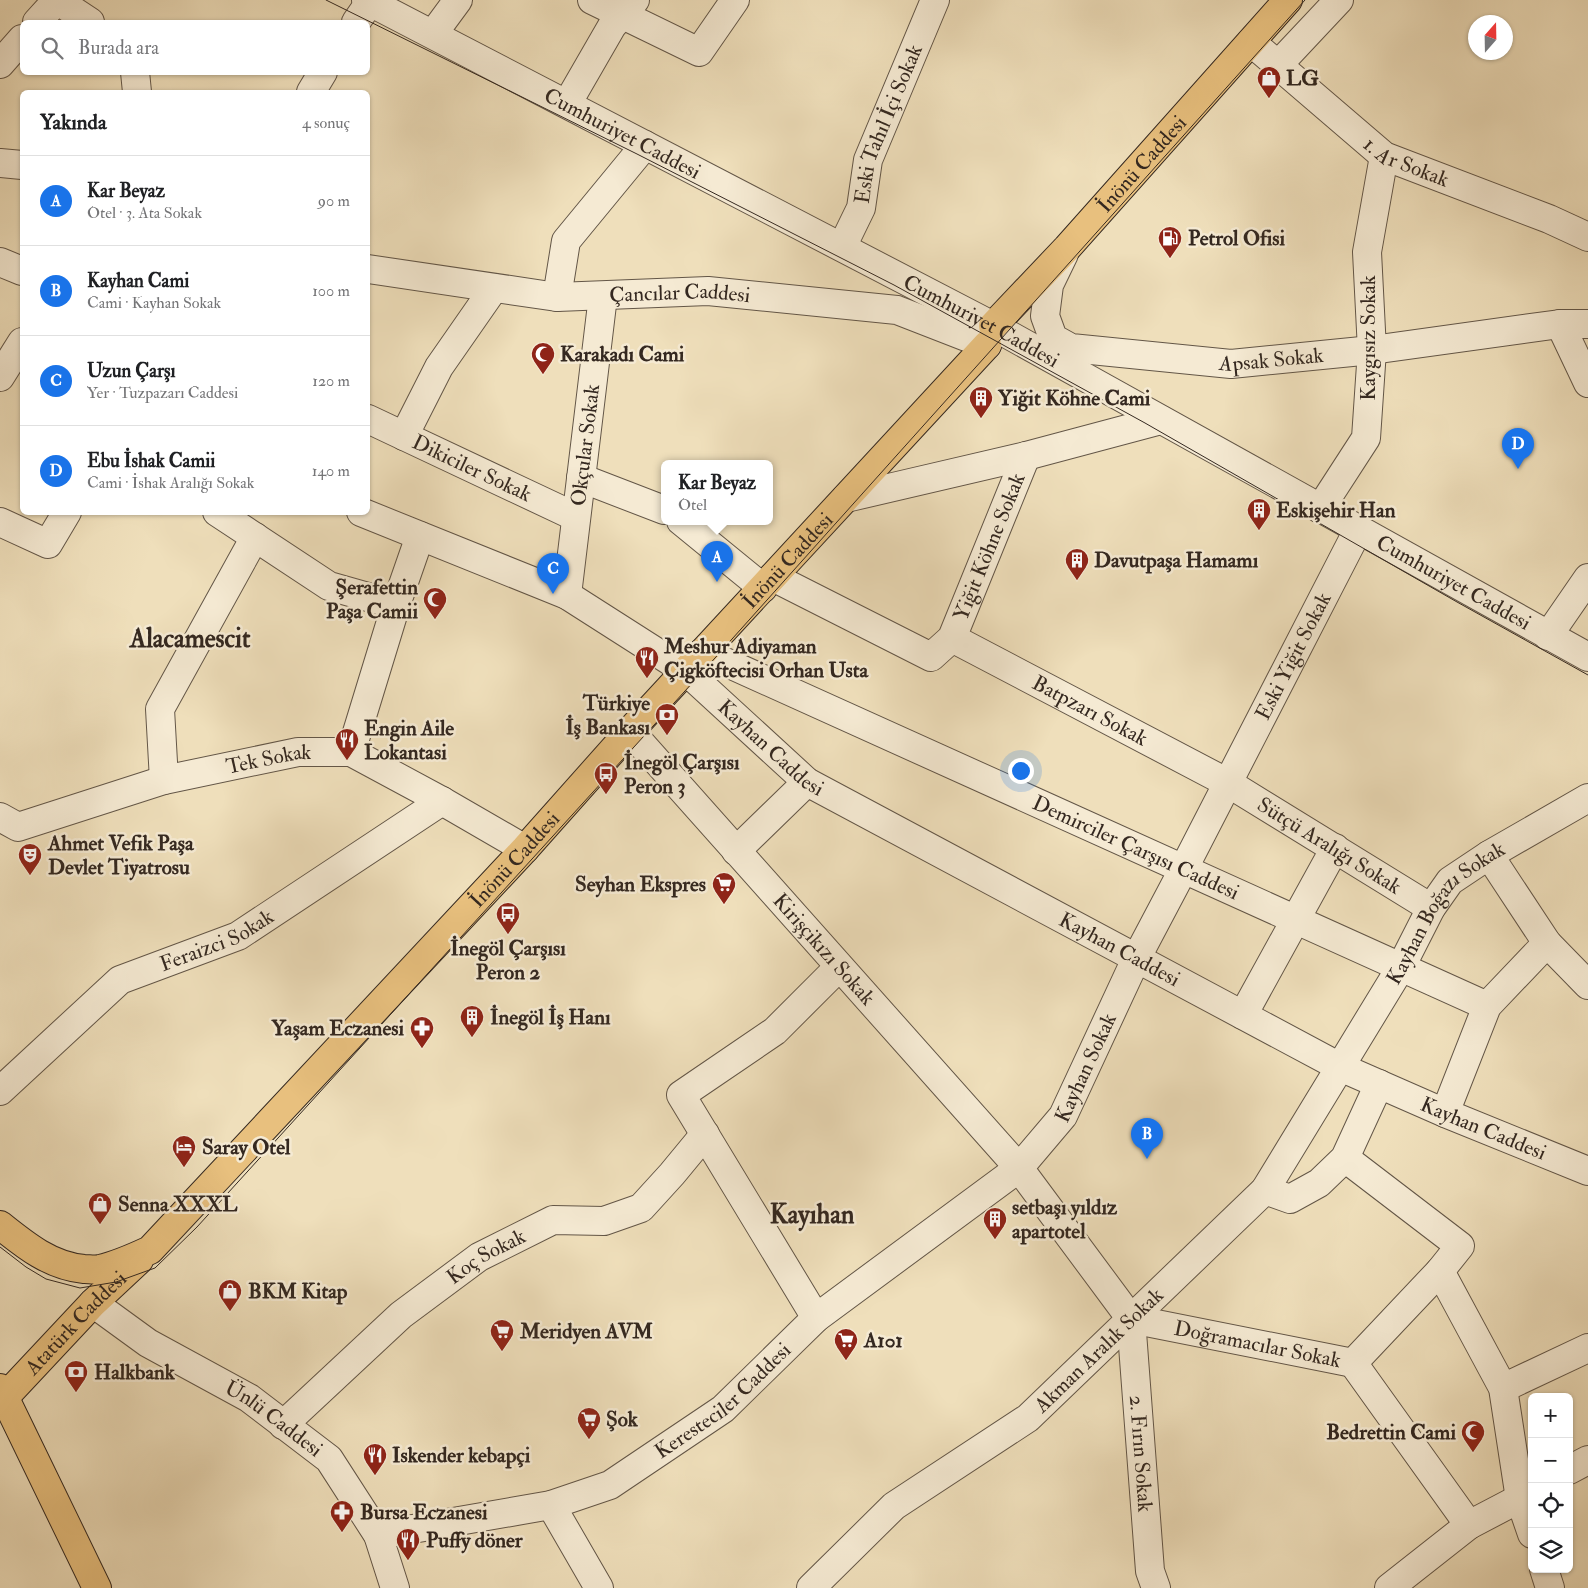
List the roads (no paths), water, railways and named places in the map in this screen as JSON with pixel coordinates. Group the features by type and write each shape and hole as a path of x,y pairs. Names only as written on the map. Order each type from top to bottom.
{"main road":[{"name":"İnönü Caddesi","path":"0,1225 13,1236 52,1261 69,1268 98,1270 150,1250 525,849 630,731 846,498 1251,42 1282,2"},
{"name":"Atatürk Caddesi","path":"97,1588 2,1393 150,1250"}],"street":[{"path":"39,20 57,0 87,20"},
{"path":"432,34 458,0"},
{"path":"592,0 628,8 699,52 735,0"},
{"name":"Eski Tahıl İçi Sokak","path":"842,247 860,208 868,160 935,0"},
{"path":"1278,65 1339,0"},
{"name":"Cumhuriyet Caddesi","path":"364,8 432,34 842,247 990,336 1161,420 1588,657"},
{"path":"567,104 612,26 628,8"},
{"path":"0,64 20,40"},
{"name":"1. Ar Sokak","path":"1251,42 1384,156 1549,219 1588,236"},
{"path":"135,75 137,90"},
{"path":"312,90 321,75"},
{"path":"557,297 566,241 645,145"},
{"name":"Kaygısız Sokak","path":"1320,509 1366,438 1372,350 1367,252 1384,156"},
{"path":"0,163 20,165"},
{"name":"Apsak Sokak","path":"1067,248 1049,285 1045,316 1054,338 1071,348 1231,364 1372,350 1560,324 1588,324"},
{"path":"0,262 20,270"},
{"name":"Çancılar Caddesi","path":"370,269 557,297 708,291 897,310 990,336"},
{"path":"404,436 439,367 494,288"},
{"name":"Okçular Sokak","path":"567,595 603,296"},
{"path":"1560,324 1588,383"},
{"path":"0,377 20,345"},
{"name":"Dikiciler Sokak","path":"370,420 576,517"},
{"path":"846,498 1026,456 1161,420"},
{"name":"Yiğit Köhne Sokak","path":"952,638 1026,456"},
{"path":"580,478 661,509"},
{"path":"0,522 48,544 65,515"},
{"path":"222,515 329,586 396,605"},
{"path":"368,515 567,595 694,662"},
{"path":"687,525 768,582 931,657 952,638"},
{"name":"Eski Yiğit Sokak","path":"1183,870 1358,530"},
{"path":"351,752 396,605 420,536"},
{"path":"164,780 160,709 255,537"},
{"path":"1548,636 1588,578"},
{"name":"Batpzarı Sokak","path":"952,638 1228,783"},
{"name":"Kayhan Caddesi","path":"694,662 807,782 1340,1067 1445,1113 1588,1171"},
{"name":"Demirciler Çarşısı Caddesi","path":"694,662 1183,870 1487,1006"},
{"name":"Kirişçikızı Sokak","path":"630,731 1019,1168 1131,1319"},
{"name":"Tek Sokak","path":"0,817 18,827 164,780 298,752 351,752 442,801 525,849"},
{"path":"736,851 807,782"},
{"name":"Sütçü Aralığı Sokak","path":"1228,783 1431,908"},
{"name":"Kayhan Boğazı Sokak","path":"1340,1067 1401,967 1431,908 1450,881 1490,855 1588,798"},
{"name":"Feraizci Sokak","path":"0,1091 120,980 238,936 442,801"},
{"path":"1243,1015 1335,848"},
{"path":"1490,855 1547,942 1588,984"},
{"name":"Kayhan Sokak","path":"1019,1168 1063,1116 1136,959 1183,870"},
{"path":"1445,1113 1487,1006 1547,942"},
{"path":"816,1318 681,1095 775,1031 839,967"},
{"name":"Akman Aralık Sokak","path":"811,1588 894,1506 1028,1418 1265,1190 1340,1067"},
{"path":"1265,1190 1290,1199 1319,1183 1345,1158 1379,1084"},
{"name":"Koç Sokak","path":"283,1425 401,1315 479,1257 553,1220 604,1221 641,1208 705,1134"},
{"path":"1345,1158 1460,1246 1440,1271 1353,1363 1469,1525"},
{"name":"Keresteciler Caddesi","path":"378,1535 551,1506 610,1485 723,1409 816,1318 1019,1168"},
{"path":"1440,1271 1503,1388 1526,1495 1531,1528"},
{"name":"Ünlü Caddesi","path":"94,1304 148,1343 249,1398 329,1459 378,1535 395,1588"},
{"name":"Doğramacılar Sokak","path":"1131,1319 1353,1363"},
{"name":"2. Fırın Sokak","path":"1131,1319 1150,1571 1156,1588"},
{"path":"1503,1388 1588,1348"},
{"path":"1573,1468 1588,1460"},
{"path":"1389,1588 1469,1525 1526,1495"},
{"path":"551,1506 599,1588"},
{"path":"1545,1573 1550,1588"}],"tram line":[{"path":"326,0 366,20"},
{"path":"0,1247 26,1267 46,1279 80,1288 116,1282 155,1268 197,1227 715,658 1305,0"},
{"path":"370,22 637,154 894,285 1145,423 1588,675"}],"place":[{"name":"LG","path":"1269,99"},
{"name":"Petrol Ofisi","path":"1170,259"},
{"name":"Karakadı Cami","path":"543,375"},
{"name":"Yiğit Köhne Cami","path":"981,419"},
{"name":"Ebu İshak Camii","path":"1518,469"},
{"name":"Eskişehir Han","path":"1259,531"},
{"name":"Davutpaşa Hamamı","path":"1077,581"},
{"name":"Kar Beyaz","path":"717,582"},
{"name":"Uzun Çarşı","path":"553,594"},
{"name":"Şerafettin Paşa Camii","path":"435,620"},
{"name":"Meshur Adiyaman Çigköftecisi Orhan Usta","path":"647,679"},
{"name":"Türkiye İş Bankası","path":"667,736"},
{"name":"Engin Aile Lokantasi","path":"347,761"},
{"name":"İnegöl Çarşısı Peron 3","path":"606,795"},
{"name":"Ahmet Vefik Paşa Devlet Tiyatrosu","path":"30,876"},
{"name":"Seyhan Ekspres","path":"724,905"},
{"name":"İnegöl Çarşısı Peron 2","path":"508,935"},
{"name":"İnegöl İş Hanı","path":"472,1038"},
{"name":"Yaşam Eczanesi","path":"422,1049"},
{"name":"Kayhan Cami","path":"1147,1159"},
{"name":"Saray Otel","path":"184,1168"},
{"name":"Senna XXXL","path":"100,1225"},
{"name":"setbaşı yıldız apartotel","path":"995,1240"},
{"name":"BKM Kitap","path":"230,1312"},
{"name":"Meridyen AVM","path":"502,1352"},
{"name":"A101","path":"846,1361"},
{"name":"Halkbank","path":"76,1393"},
{"name":"Şok","path":"589,1440"},
{"name":"Bedrettin Cami","path":"1473,1453"},
{"name":"Iskender kebapçi","path":"375,1476"},
{"name":"Bursa Eczanesi","path":"342,1533"},
{"name":"Puffy döner","path":"408,1561"}],"district":[{"name":"Alacamescit","path":"190,639"},
{"name":"Kayıhan","path":"812,1215"}]}
